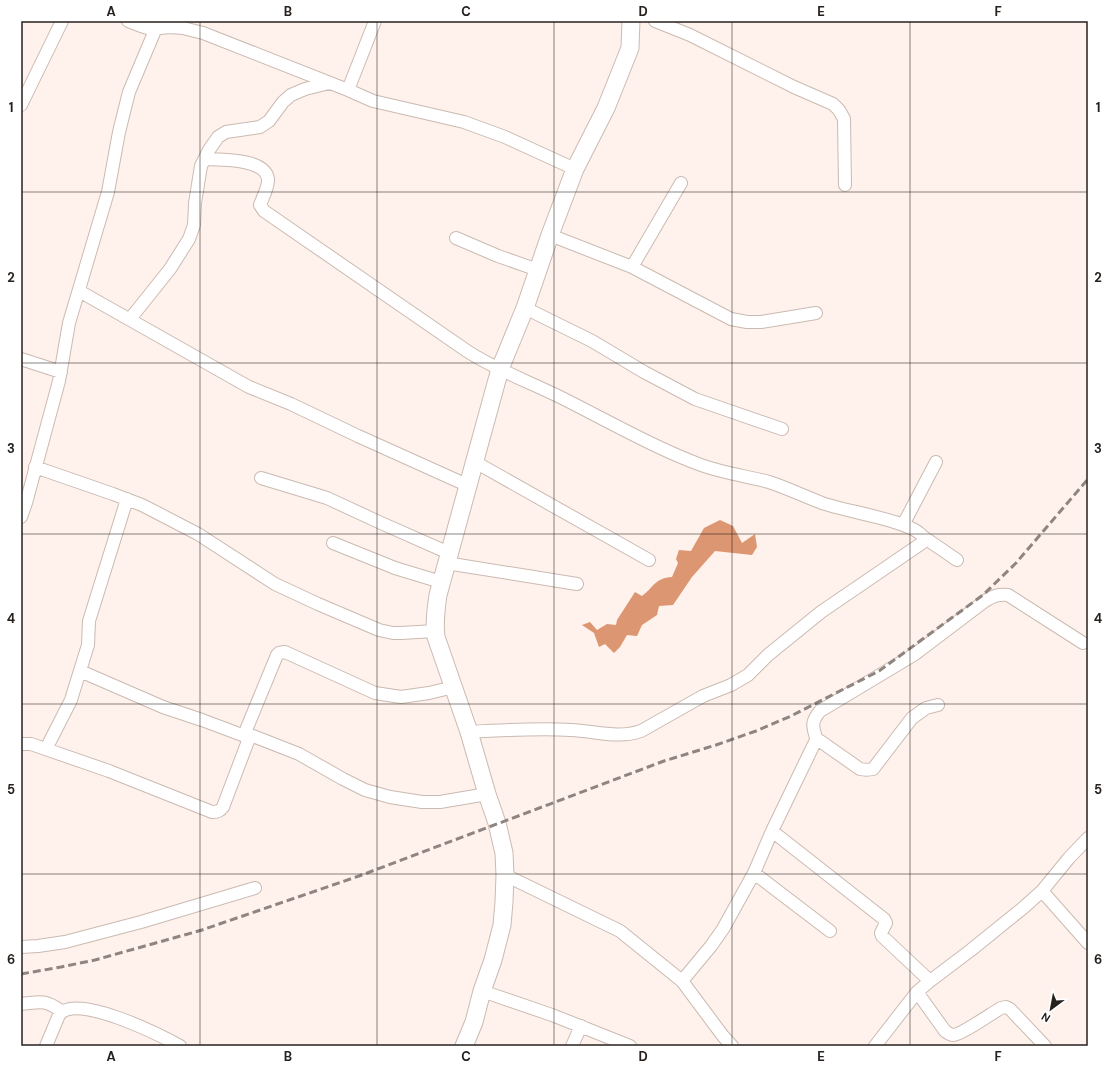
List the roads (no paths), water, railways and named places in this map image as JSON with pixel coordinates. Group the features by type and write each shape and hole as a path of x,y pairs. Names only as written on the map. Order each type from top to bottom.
{"street":[{"path":"21,105 62,21"},
{"path":"128,21 145,28 156,25 183,28 203,33 373,101 456,120 506,137 575,169"},
{"path":"348,90 375,21"},
{"path":"464,1046 474,1022 502,925 505,875 504,853 497,823 469,732 438,643 436,631 436,609 447,558 469,486 500,369 525,308 575,169 606,108 630,48 631,21"},
{"path":"655,21 690,35 794,87 833,104 839,110 844,119 845,185"},
{"path":"21,516 36,467 60,372 69,323 108,192 119,132 129,92 156,25"},
{"path":"130,320 170,269 190,239 194,225 201,166 218,137 226,132 260,127 268,121 283,102 291,95 306,89 329,83"},
{"path":"205,159 239,162 254,165 262,169 266,173 269,181 260,206 264,211 486,363 561,398 644,440 701,465 768,482 832,506 903,525 921,533 922,536 957,560"},
{"path":"632,267 681,183"},
{"path":"550,235 632,267 731,319 747,322 761,322 816,313"},
{"path":"456,238 498,256 538,270"},
{"path":"79,291 249,387 291,404 469,486"},
{"path":"525,308 592,341 644,372 696,399 782,429"},
{"path":"21,359 60,372"},
{"path":"475,462 649,560"},
{"path":"903,525 936,462"},
{"path":"36,467 142,505 198,534 263,577 318,604 379,630 393,633 436,631"},
{"path":"261,478 327,498 447,558 577,584"},
{"path":"46,749 71,700 88,645 89,620 127,499"},
{"path":"469,732 552,729 617,735 633,734 642,731 703,696 731,685 748,675 768,655 821,612 922,543 922,536"},
{"path":"333,543 395,568 441,582"},
{"path":"817,741 813,722 820,711 914,654 993,596 999,594 1008,595 1083,642"},
{"path":"21,744 31,744 46,749 109,771 212,812 217,812 221,810 225,804 248,741 247,736 277,655 282,652 292,655 364,689 381,694 401,698 454,687"},
{"path":"80,671 163,707 247,736 255,737 299,754 365,790 390,797 422,802 440,802 487,794"},
{"path":"817,741 855,766 865,770 873,769 912,718 926,708 938,705"},
{"path":"682,981 723,929 754,872 772,830 814,742 817,741"},
{"path":"772,830 884,920 886,923 881,933 882,936 930,981"},
{"path":"875,1046 917,992 1023,908 1042,891 1069,858 1088,838"},
{"path":"754,872 830,931"},
{"path":"505,875 620,931 682,981 732,1046"},
{"path":"21,947 65,942 141,922 255,888"},
{"path":"1042,891 1088,943"},
{"path":"482,991 552,1015 630,1046"},
{"path":"917,992 945,1031 950,1035 962,1032 1001,1008 1006,1007 1010,1009 1045,1046"},
{"path":"21,1004 45,1002 52,1004 62,1011"},
{"path":"46,1046 57,1018 62,1011 68,1008 88,1008 110,1015 147,1029 180,1046"},
{"path":"572,1046 581,1026"}],"railway":[{"path":"21,974 95,960 202,930 359,876 664,761 756,731 791,716 879,671 983,595 1016,563 1088,479"}]}
